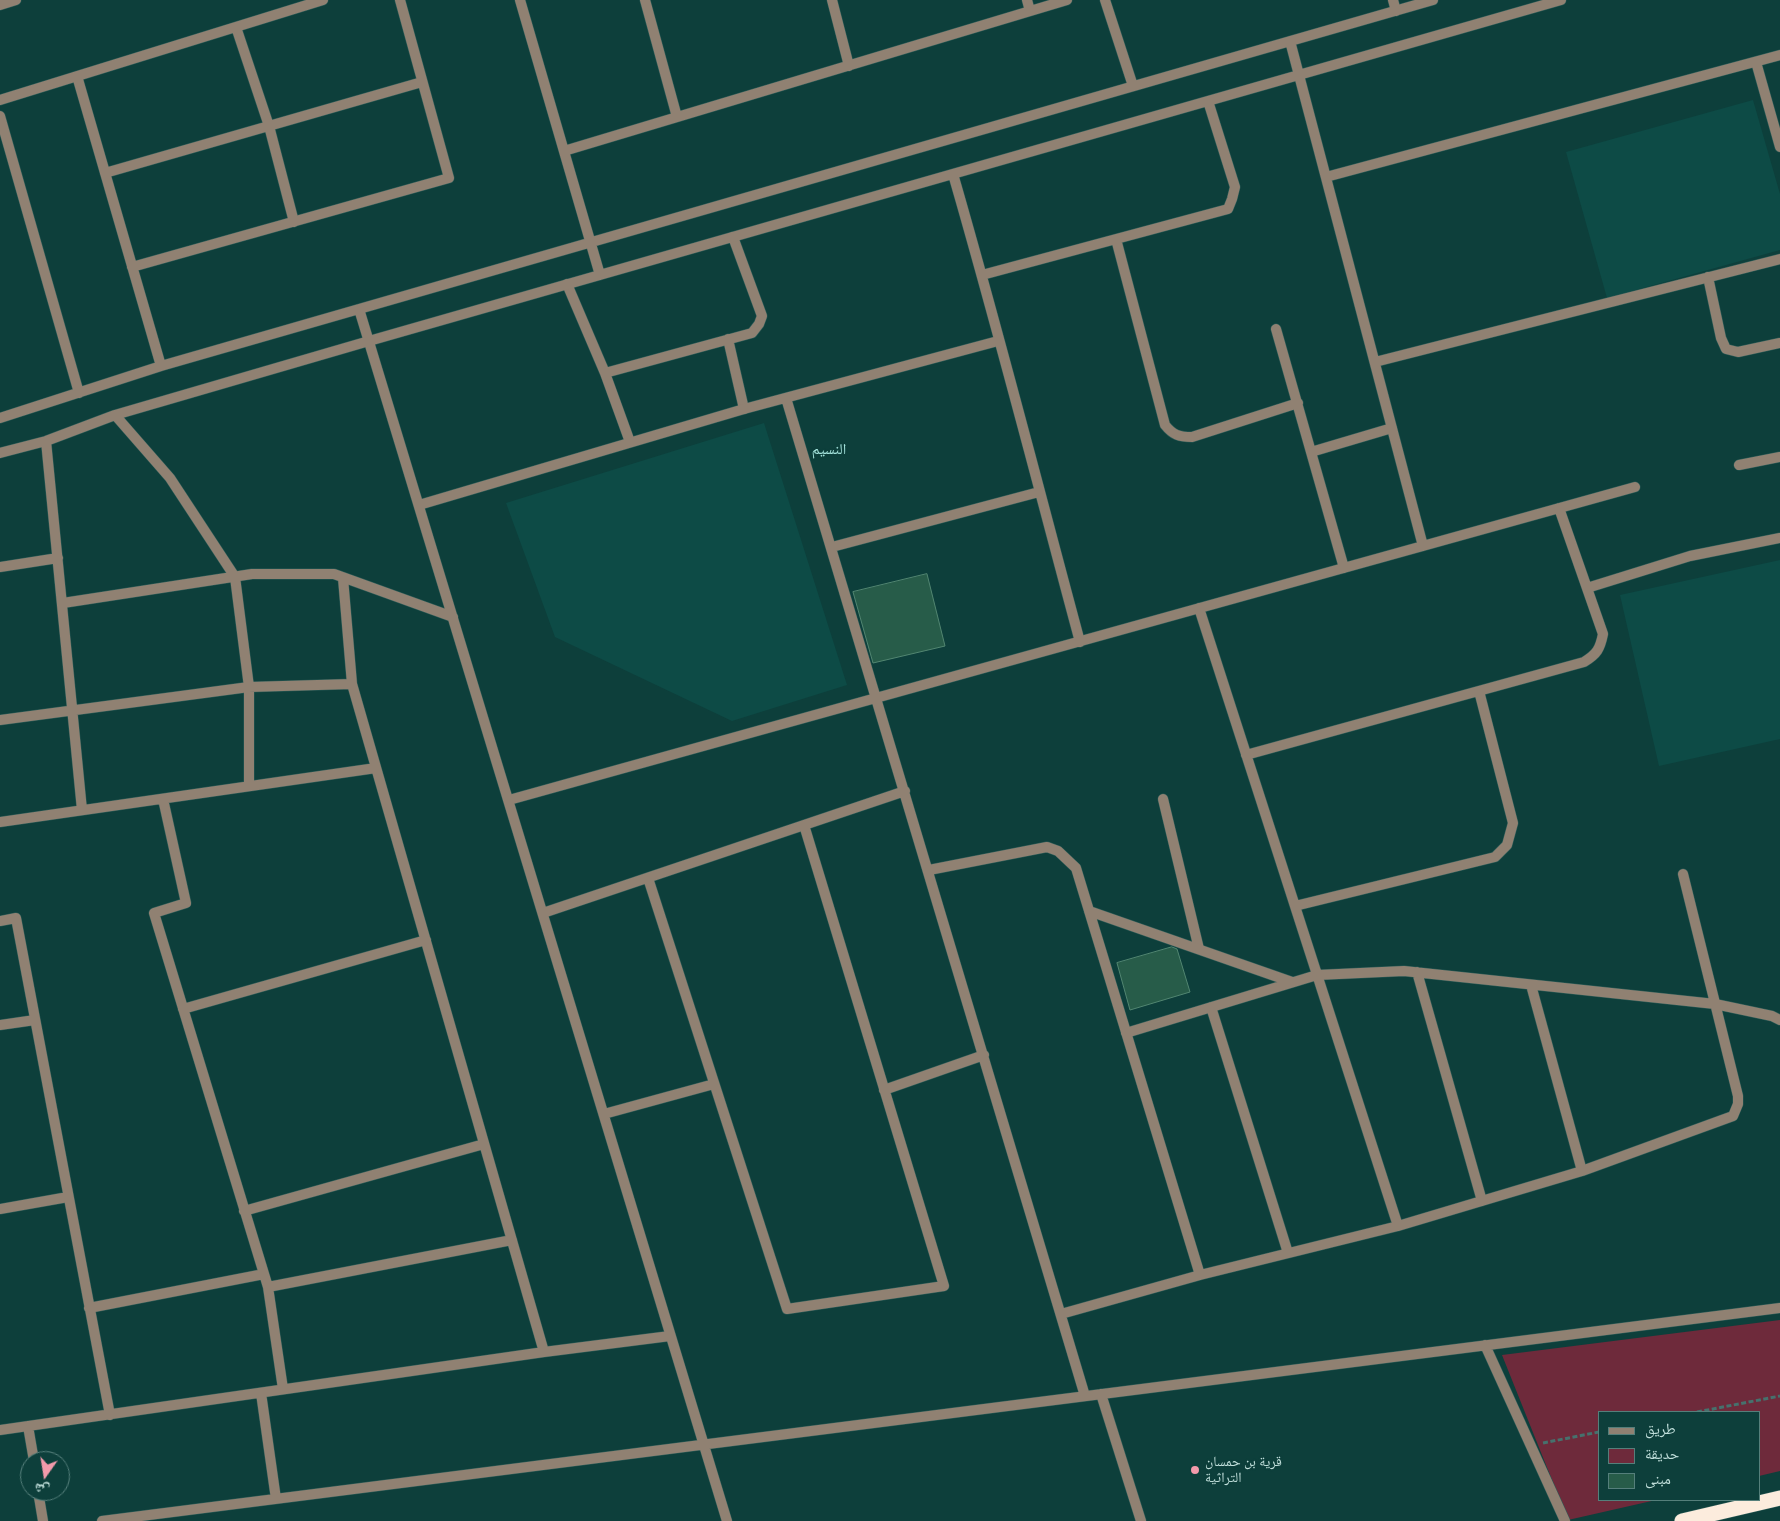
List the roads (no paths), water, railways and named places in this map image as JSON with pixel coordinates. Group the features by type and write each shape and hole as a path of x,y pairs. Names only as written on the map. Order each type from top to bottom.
{"highway":[{"path":"1682,1521 1780,1498"}],"street":[{"path":"0,5 16,0"},
{"path":"0,100 323,0"},
{"path":"132,267 449,178 400,0"},
{"path":"520,0 600,275"},
{"path":"645,0 677,117"},
{"path":"832,0 850,66"},
{"path":"1027,0 1030,11"},
{"path":"564,151 1067,0"},
{"path":"1105,0 1133,86"},
{"path":"1392,0 1396,11"},
{"path":"0,418 161,366 1433,0"},
{"path":"0,453 46,441 115,415 369,341 1561,0"},
{"path":"236,27 269,126 294,222"},
{"path":"1290,41 1424,546"},
{"path":"1326,177 1780,55"},
{"path":"1756,62 1780,147"},
{"path":"77,76 161,366"},
{"path":"105,173 422,82"},
{"path":"982,275 1228,208 1235,187 1208,101"},
{"path":"0,116 79,393"},
{"path":"953,174 982,275 998,341 1080,642"},
{"path":"604,373 752,332 759,324 762,316 733,237"},
{"path":"1116,239 1165,425 1171,433 1180,437 1192,437 1298,403"},
{"path":"1375,362 1780,258"},
{"path":"1708,277 1721,338 1726,349 1738,352 1780,343"},
{"path":"568,284 630,442"},
{"path":"359,309 727,1521"},
{"path":"1276,329 1344,568"},
{"path":"728,339 744,409"},
{"path":"419,505 744,409 998,341"},
{"path":"786,398 929,870 1085,1396"},
{"path":"115,415 170,478 235,577 249,688 249,786"},
{"path":"1311,452 1392,428"},
{"path":"46,441 82,810"},
{"path":"1739,465 1780,456"},
{"path":"509,800 1635,487"},
{"path":"832,547 1039,492"},
{"path":"1246,755 1584,662 1595,656 1601,644 1603,634 1559,508"},
{"path":"1587,588 1690,556 1780,538"},
{"path":"0,567 58,558"},
{"path":"63,604 252,574 334,574 453,617"},
{"path":"344,578 352,684 544,1352"},
{"path":"1199,608 1398,1226"},
{"path":"0,720 249,688 352,684"},
{"path":"1295,906 1495,857 1507,845 1513,823 1479,691"},
{"path":"0,822 376,768"},
{"path":"543,913 905,791"},
{"path":"163,799 186,903 154,913 268,1287 283,1390"},
{"path":"1163,799 1199,949"},
{"path":"648,878 787,1309 944,1286 804,825"},
{"path":"929,870 1047,847 1058,851 1076,868 1200,1275"},
{"path":"1061,1314 1200,1275 1398,1226 1582,1171 1733,1116 1737,1110 1738,1096 1683,874"},
{"path":"1089,911 1292,982"},
{"path":"0,921 16,918 110,1414"},
{"path":"183,1009 426,940"},
{"path":"1126,1033 1317,974 1404,971 1715,1004 1772,1016 1780,1020"},
{"path":"1417,972 1482,1201"},
{"path":"1531,985 1582,1171"},
{"path":"1211,1007 1288,1253"},
{"path":"0,1025 35,1020"},
{"path":"884,1090 984,1054"},
{"path":"604,1114 714,1084"},
{"path":"244,1211 484,1144"},
{"path":"0,1209 68,1197"},
{"path":"268,1287 512,1240"},
{"path":"89,1308 264,1274"},
{"path":"102,1521 1780,1308"},
{"path":"0,1430 544,1352 670,1336"},
{"path":"1486,1345 1565,1521"},
{"path":"261,1392 276,1499"},
{"path":"1101,1394 1141,1521"},
{"path":"28,1426 32,1451"},
{"path":"40,1501 43,1521"}],"place":[{"name":"قرية بن حمسان التراثية","path":"1195,1470"}],"district":[{"name":"النسيم","path":"829,450"}]}
